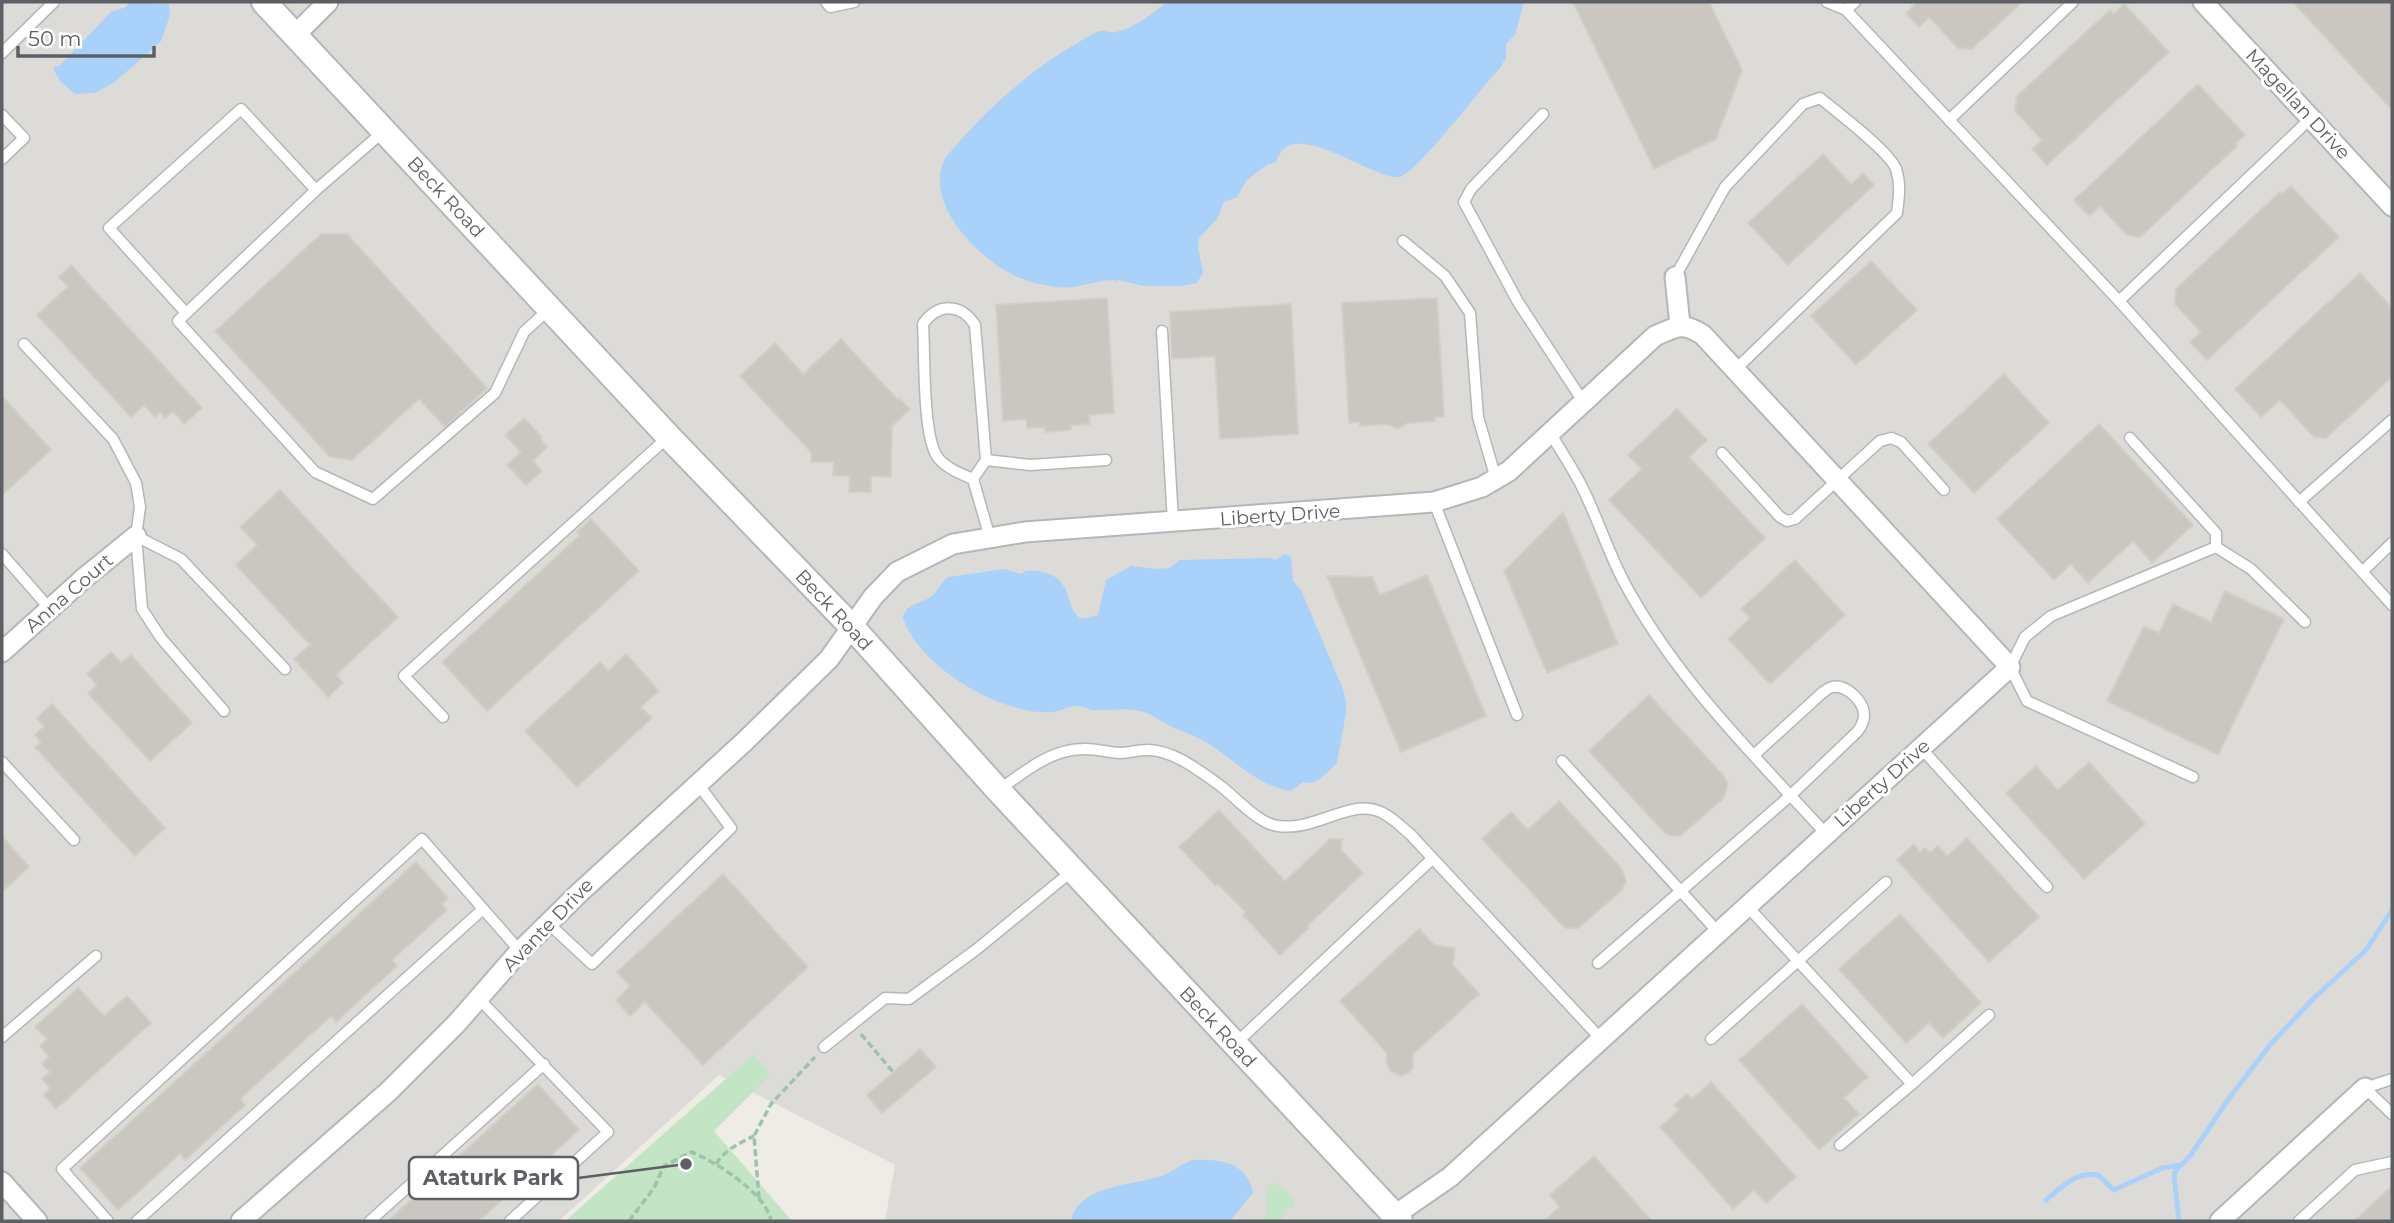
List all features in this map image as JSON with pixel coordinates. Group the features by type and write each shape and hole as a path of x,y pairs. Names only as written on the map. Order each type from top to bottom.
{"street":[{"name":"Beck Road","path":"264,2 669,437 852,627 998,790 1398,1218"},
{"path":"295,34 328,2"},
{"name":"Magellan Drive","path":"2203,2 2389,198"},
{"path":"1675,277 1680,325 1703,335 2010,667"},
{"name":"Liberty Drive","path":"852,627 873,597 897,572 953,544 1084,527 1434,502 1482,487 1519,463 1656,336 1680,325"},
{"name":"Anna Court","path":"2,652 136,536"},
{"name":"Avante Drive","path":"241,1221 389,1091 457,1023 520,951 744,742 828,659 852,627"},
{"name":"Liberty Drive","path":"1398,1218 1450,1177 2010,667"},
{"path":"2220,1221 2365,1087"},
{"path":"2,1182 37,1221"}],"lane":[{"path":"2,53 54,2"},
{"path":"826,2 830,7 854,2"},
{"path":"1827,2 1846,10 2119,301 2392,604"},
{"path":"1846,10 1855,2"},
{"path":"1949,120 2073,2"},
{"path":"1675,277 1725,187 1803,104 1820,99 1863,134 1895,166 1900,185 1897,213 1735,370"},
{"path":"186,313 109,228 241,109 316,190"},
{"path":"1543,114 1471,190 1464,202 1518,302 1584,403"},
{"path":"2,115 24,138 2,159"},
{"path":"2119,301 2311,118"},
{"path":"384,131 316,190 178,321 315,472 373,499 495,393 524,332 550,309"},
{"path":"1403,241 1445,276 1470,313 1478,417 1496,479"},
{"path":"973,479 986,460 975,325 968,315 956,310 940,309 929,315 923,324 929,438 938,458 973,479 990,538"},
{"path":"1162,331 1173,522"},
{"path":"24,344 113,439 136,483 140,507 136,536 142,610 161,638 224,711"},
{"path":"2299,502 2392,420"},
{"path":"1551,434 1576,474 1630,592 1678,667 1707,704 1826,834"},
{"path":"443,717 404,676 669,437"},
{"path":"1722,453 1780,517 1787,521 1795,519 1880,441 1891,438 1901,442 1944,490"},
{"path":"2130,438 2216,533 2216,547"},
{"path":"986,460 1030,466 1106,460"},
{"path":"1434,502 1517,715"},
{"path":"136,536 181,559 285,669"},
{"path":"2363,571 2392,543"},
{"path":"2216,547 2251,569 2305,622"},
{"path":"2193,776 2027,701 2010,667 2025,637 2051,616 2216,547"},
{"path":"2,554 50,609"},
{"path":"1598,963 1791,795 1857,732 1864,712 1855,696 1844,689 1832,687 1754,755"},
{"path":"998,790 1035,764 1065,751 1085,748 1109,753 1129,753 1146,750 1167,753 1215,782 1275,826 1315,824 1358,808 1377,810 1392,818 1432,859 1601,1040"},
{"path":"1921,748 2047,887"},
{"path":"1562,761 1718,932"},
{"path":"2,762 74,840"},
{"path":"548,923 592,964 731,828 698,783"},
{"path":"108,1221 62,1169 422,839 520,951"},
{"path":"1234,1045 1432,859"},
{"path":"824,1047 885,998 909,999 978,948 1072,870"},
{"path":"1711,1039 1886,882"},
{"path":"1747,906 1912,1084"},
{"path":"137,1221 483,909"},
{"path":"2,1037 96,956"},
{"path":"479,999 608,1132 510,1221"},
{"path":"1840,1145 1989,1016"},
{"path":"370,1221 544,1064"},
{"path":"2392,1079 2365,1087 2392,1115"},
{"path":"2299,1221 2355,1170 2392,1162"}],"path":[{"path":"854,1023 893,1073"},
{"path":"759,1200 754,1136 771,1104 824,1047"},
{"path":"716,1164 731,1147 754,1136"},
{"path":"629,1221 654,1188 664,1166 691,1152 730,1172 759,1200 771,1221"}],"shaded area":[{"path":"2,2 2392,2 2392,1221 885,1221 895,1165 719,1075 559,1221 2,1221"}],"green space":[{"path":"754,1054 770,1075 714,1131 792,1221 565,1221"},
{"path":"1274,1183 1288,1192 1295,1206 1284,1209 1283,1221 1261,1221 1267,1213 1268,1186"}],"water":[{"path":"129,2 169,4 170,15 161,41 112,84 94,93 75,94 60,81 53,68 60,65 111,12 126,7"},
{"path":"1167,2 1524,2 1515,35 1506,44 1506,58 1500,68 1434,146 1408,172 1399,177 1387,175 1332,152 1296,144 1283,149 1276,163 1268,164 1247,180 1237,197 1224,202 1217,219 1199,238 1203,272 1197,283 1144,286 1118,280 1117,283 1115,280 1058,287 1017,277 980,252 950,216 942,196 940,176 946,157 996,104 1033,72 1098,32 1116,32 1130,27"},
{"path":"1284,554 1291,557 1293,581 1301,590 1346,702 1337,763 1319,780 1303,782 1291,791 1268,784 1204,741 1147,713 1127,709 1092,710 1081,706 1053,712 1033,711 988,697 944,671 912,637 903,618 910,607 932,596 948,577 1005,569 1020,574 1030,570 1050,574 1064,586 1076,614 1085,618 1098,615 1106,580 1131,566 1156,569 1169,568 1180,560 1276,560"},
{"path":"1192,1160 1230,1164 1245,1174 1250,1182 1253,1193 1230,1221 1071,1221 1084,1200 1095,1194 1162,1176"}],"building":[{"path":"1573,2 1709,2 1742,70 1716,139 1654,169"},
{"path":"1915,2 2022,2 1972,49 1958,48 1929,17 1919,27 1906,13"},
{"path":"2293,2 2392,2 2392,110"},
{"path":"2124,4 2169,52 2047,165 2032,149 2042,140 2015,111 2017,96 2110,10 2114,14"},
{"path":"2198,84 2245,135 2235,144 2237,146 2140,237 2127,235 2100,206 2089,216 2074,200"},
{"path":"1823,154 1851,184 1863,173 1874,185 1788,265 1748,223"},
{"path":"2291,186 2339,237 2207,360 2190,342 2201,332 2175,304 2176,289 2280,192 2282,194"},
{"path":"321,234 347,234 487,388 445,427 419,399 352,460 330,457 215,331"},
{"path":"1871,261 1917,310 1856,365 1811,316"},
{"path":"71,265 202,408 184,424 173,411 165,418 160,412 155,417 144,405 131,417 37,315 68,287 59,277"},
{"path":"2360,273 2392,308 2392,377 2326,438 2314,437 2280,400 2261,417 2235,389"},
{"path":"1107,298 1114,413 1089,415 1090,424 1071,425 1071,430 1045,432 1045,427 1027,428 1026,419 1003,421 996,305"},
{"path":"1437,298 1444,417 1435,417 1435,421 1408,423 1398,429 1386,424 1360,426 1360,422 1349,423 1342,303"},
{"path":"1291,304 1298,434 1220,439 1215,356 1172,359 1170,312"},
{"path":"841,339 897,399 910,409 892,426 891,477 871,476 871,492 849,492 850,476 833,475 834,462 811,462 811,452 740,376 775,343 803,374"},
{"path":"2004,374 2049,423 1974,493 1928,444"},
{"path":"2,396 51,450 2,495"},
{"path":"1677,409 1707,440 1689,457 1765,538 1701,598 1609,500 1642,469 1628,455"},
{"path":"524,418 542,437 540,439 547,447 533,461 542,471 526,485 507,465 521,452 505,435"},
{"path":"2099,424 2193,525 2152,563 2133,541 2088,583 2071,564 2054,580 1997,519"},
{"path":"280,490 398,617 336,675 343,683 328,697 294,659 310,645 236,565 257,545 240,527"},
{"path":"1563,512 1618,644 1547,673 1504,571"},
{"path":"591,519 639,571 487,711 442,662 580,535 577,532"},
{"path":"1795,560 1845,615 1770,684 1728,639 1750,618 1741,609"},
{"path":"1427,575 1486,716 1401,752 1327,576 1372,577 1380,595"},
{"path":"2225,591 2284,619 2218,755 2107,701 2144,626 2159,633 2173,604 2211,622"},
{"path":"111,652 121,663 131,655 192,723 150,761 88,693 97,685 87,674"},
{"path":"626,654 659,691 641,707 652,718 577,787 525,731 600,662 608,671"},
{"path":"1649,695 1723,775 1728,784 1723,799 1680,836 1669,835 1663,831 1589,751"},
{"path":"52,704 165,828 135,856 35,747 41,742 35,735 44,726 37,718"},
{"path":"2089,762 2145,824 2084,879 2006,793 2036,766 2058,790"},
{"path":"1559,801 1621,868 1626,881 1621,891 1578,928 1566,928 1561,924 1482,839 1511,812 1528,830"},
{"path":"1219,810 1285,881 1330,839 1342,839 1341,850 1363,873 1280,955 1243,915 1246,912 1218,884 1216,886 1179,847"},
{"path":"2,836 29,867 2,892"},
{"path":"1967,838 2039,917 1989,962 1897,860 1914,844 1920,852 1925,848 1930,853 1938,846 1947,856"},
{"path":"416,862 448,898 442,904 447,910 392,960 397,966 336,1022 331,1016 240,1099 245,1105 185,1160 180,1154 118,1210 80,1168"},
{"path":"723,874 808,967 703,1065 645,1002 630,1016 616,1000 630,986 617,972"},
{"path":"1900,914 1981,1003 1943,1038 1929,1023 1906,1043 1839,969"},
{"path":"1419,929 1434,945 1455,948 1453,965 1479,994 1413,1054 1413,1067 1410,1072 1400,1076 1390,1071 1386,1061 1387,1053 1340,1001"},
{"path":"78,988 104,1016 127,996 151,1023 56,1109 44,1095 50,1088 42,1079 50,1072 42,1064 49,1057 40,1046 47,1039 35,1027"},
{"path":"1802,1004 1868,1077 1844,1098 1859,1114 1819,1150 1739,1060"},
{"path":"920,1049 936,1067 882,1113 867,1095"},
{"path":"1711,1082 1796,1177 1766,1203 1754,1190 1733,1209 1660,1127 1679,1110 1674,1105 1687,1094 1692,1099"},
{"path":"538,1084 579,1130 479,1221 388,1221"},
{"path":"1594,1156 1652,1221 1544,1221 1560,1207 1550,1195"},
{"path":"2392,1186 2392,1221 2354,1221"}],"waterway":[{"path":"2179,1221 2174,1176 2176,1170 2190,1156 2270,1045 2313,999 2366,950 2392,910"},
{"path":"2046,1200 2070,1181 2083,1175 2098,1175 2114,1190 2162,1168 2181,1165"}],"place":[{"name":"Ataturk Park","path":"686,1164"}]}
